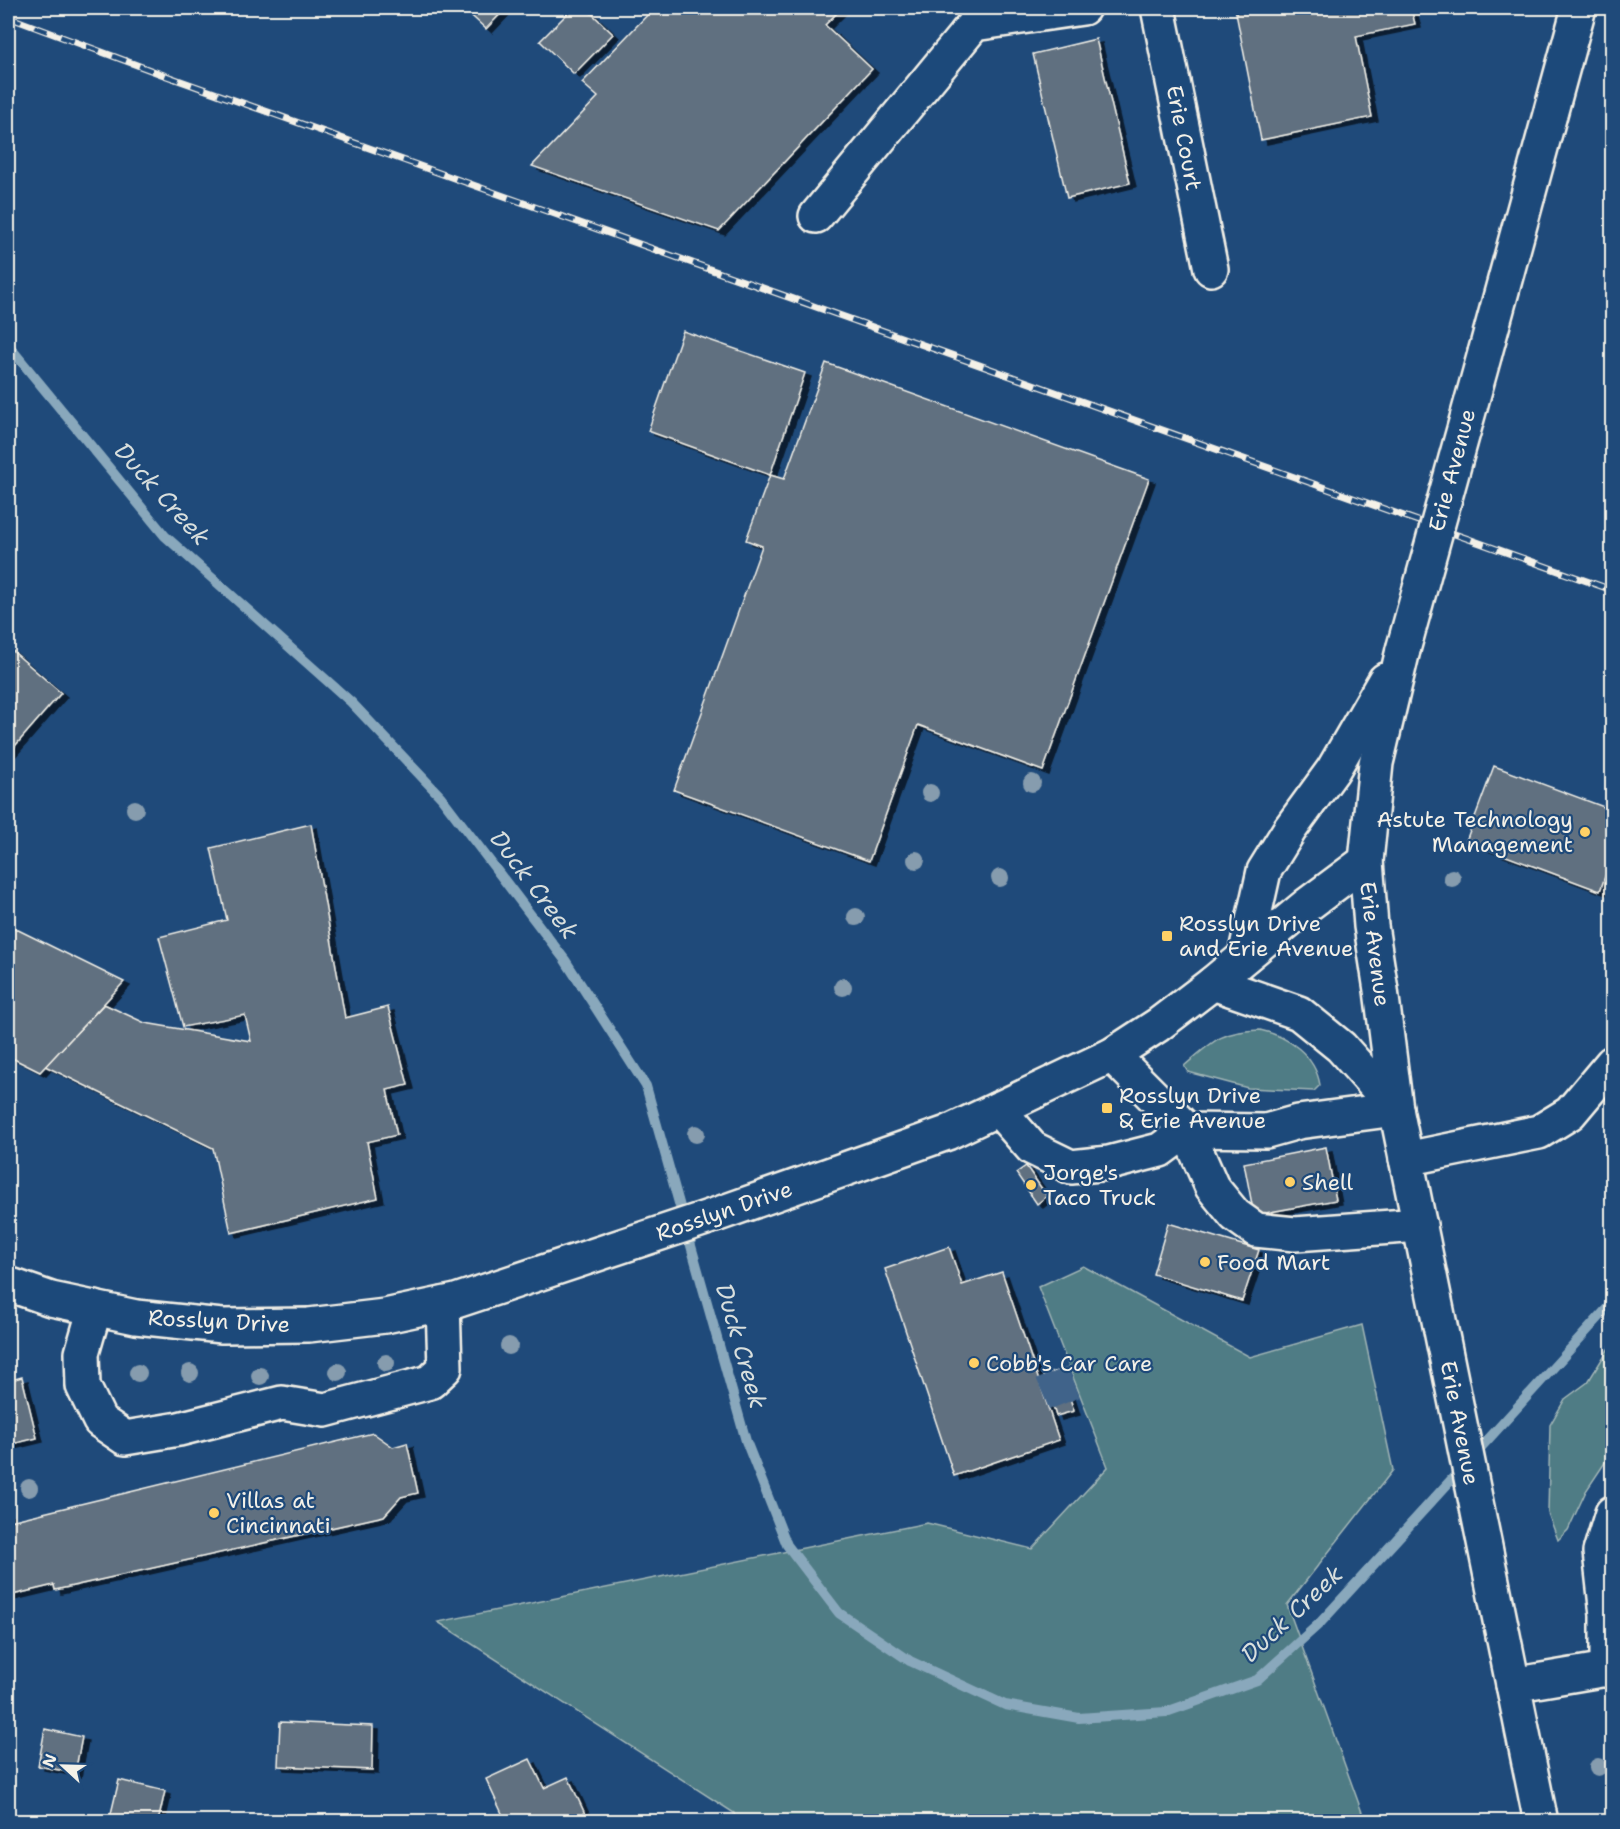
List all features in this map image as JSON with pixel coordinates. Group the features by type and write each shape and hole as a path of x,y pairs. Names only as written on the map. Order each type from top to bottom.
{"street":[{"path":"816,216 974,24 1083,8"},
{"name":"Erie Court","path":"1158,8 1211,269"},
{"name":"Erie Avenue","path":"1541,1821 1396,1109 1371,926 1366,861 1376,763 1403,650 1579,8"},
{"path":"1245,956 1264,871 1290,829 1333,770 1403,650"},
{"name":"Rosslyn Drive","path":"8,1284 51,1299 136,1317 222,1326 309,1325 385,1316 443,1304 718,1215 947,1133 1112,1055 1158,1025 1213,983 1366,861"},
{"path":"1213,983 1299,1013 1341,1047 1396,1109"},
{"path":"1112,1055 1187,1130 1212,1187 1235,1215 1256,1230 1295,1234 1420,1225"},
{"path":"1406,1159 1539,1132 1570,1113 1612,1063"},
{"path":"998,1109 1032,1148 1071,1167 1109,1163 1160,1150 1187,1130 1266,1131 1298,1122 1396,1109"},
{"path":"95,1308 82,1353 83,1386 100,1421 125,1438 179,1429 282,1403 325,1410 430,1382 445,1368 443,1304"},
{"path":"1513,1685 1610,1671 1600,1552 1612,1513"}],"green space":[{"path":"1260,1030 1280,1037 1299,1048 1317,1074 1320,1085 1314,1091 1248,1088 1188,1072 1184,1066 1218,1039 1235,1033"},
{"path":"1083,1266 1250,1357 1362,1325 1393,1470 1287,1605 1364,1818 1343,1822 736,1821 734,1813 438,1622 927,1523 1032,1549 1108,1467 1038,1287"},
{"path":"1612,1343 1612,1452 1586,1491 1568,1530 1558,1540 1548,1513 1550,1425 1565,1399 1588,1382"}],"building":[{"path":"463,8 506,8 486,29"},
{"path":"573,8 586,8 613,34 574,74 540,41"},
{"path":"654,8 842,8 825,25 872,69 719,231 532,166 598,97 582,83"},
{"path":"1235,8 1411,8 1415,24 1356,36 1372,117 1261,140"},
{"path":"1096,39 1130,183 1067,198 1033,54"},
{"path":"683,331 805,373 770,475 648,431"},
{"path":"826,363 1149,479 1043,771 918,725 869,861 674,790 762,546 746,540 770,475 784,479"},
{"path":"8,647 61,693 8,754"},
{"path":"1494,766 1612,810 1612,856 1600,891 1466,841"},
{"path":"311,824 345,1018 388,1007 408,1085 387,1090 397,1135 367,1142 378,1198 231,1233 213,1148 45,1066 104,1004 145,1023 251,1041 245,1015 183,1027 159,937 227,920 211,848"},
{"path":"8,925 124,982 40,1072 8,1056"},
{"name":"Shell","path":"1326,1147 1336,1200 1254,1215 1244,1163"},
{"name":"Jorge's Taco Truck","path":"1026,1166 1047,1196 1037,1204 1016,1173"},
{"name":"Food Mart","path":"1168,1223 1259,1250 1242,1301 1153,1274"},
{"name":"Cobb's Car Care","path":"949,1247 962,1285 1002,1272 1059,1440 954,1476 885,1269"},
{"path":"1061,1370 1074,1411 1056,1416 1043,1375"},
{"path":"22,1377 37,1438 8,1445 8,1381"},
{"name":"Villas at Cincinnati","path":"373,1433 393,1447 407,1443 418,1493 401,1497 384,1516 55,1590 54,1585 8,1596 8,1511 10,1521"},
{"path":"280,1722 373,1726 372,1770 278,1766"},
{"path":"45,1729 82,1737 75,1773 38,1766"},
{"path":"530,1759 544,1788 568,1777 586,1816 570,1822 506,1822 486,1779"},
{"path":"119,1780 165,1791 158,1822 109,1822"}],"waterway":[{"name":"Duck Creek","path":"8,345 165,536 351,702 441,797 565,960 646,1086 746,1441 787,1545 839,1613 910,1661 1005,1705 1079,1718 1166,1712 1257,1680 1320,1623 1463,1467"},
{"name":"Duck Creek","path":"1474,1455 1612,1303"}],"tunnel":[{"path":"1052,1373 1068,1412"}],"railway":[{"path":"8,17 161,74 1612,590"}],"place":[{"name":"Astute Technology Management","path":"1585,832"},
{"name":"Rosslyn Drive and Erie Avenue","path":"1167,936"},
{"name":"Rosslyn Drive & Erie Avenue","path":"1107,1108"},
{"name":"Shell","path":"1290,1182"},
{"name":"Jorge's Taco Truck","path":"1031,1185"},
{"name":"Food Mart","path":"1205,1262"},
{"name":"Cobb's Car Care","path":"974,1363"},
{"name":"Villas at Cincinnati","path":"214,1513"}]}
